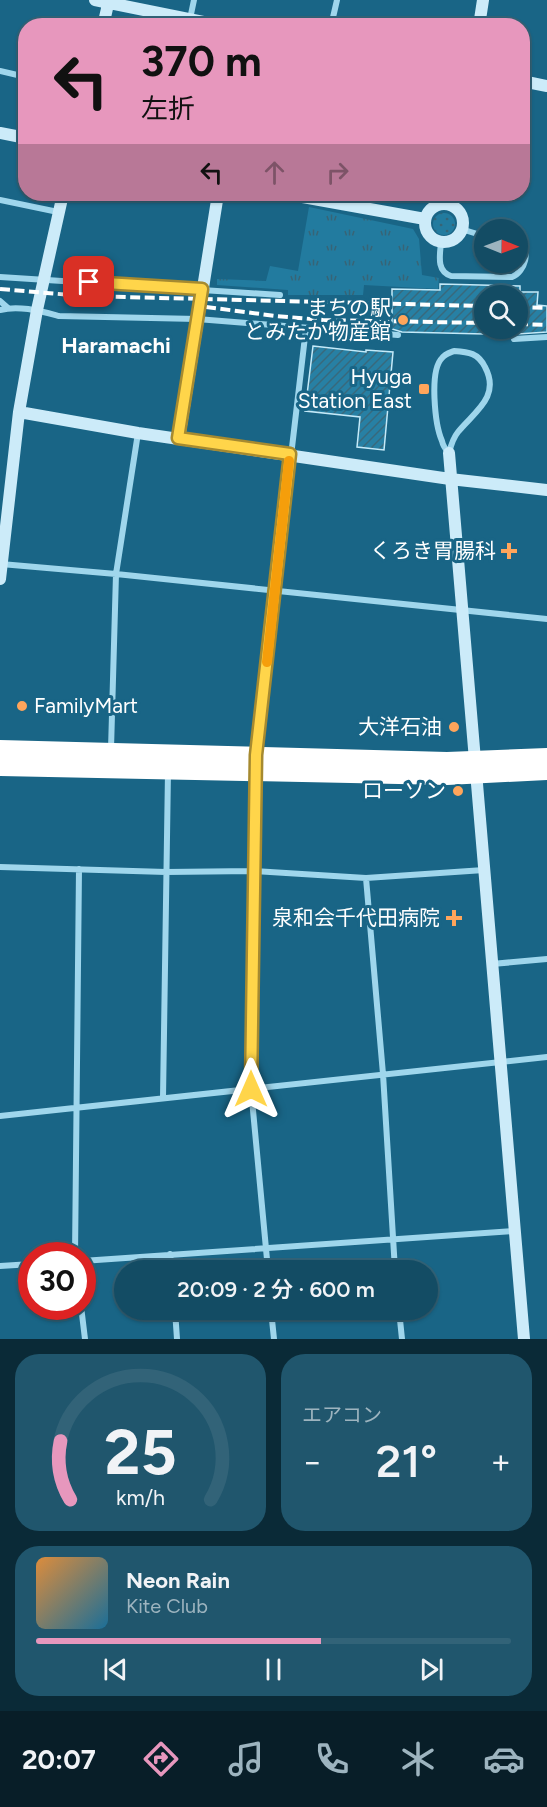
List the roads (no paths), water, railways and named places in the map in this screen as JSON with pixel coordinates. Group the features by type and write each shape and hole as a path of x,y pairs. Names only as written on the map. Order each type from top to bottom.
{"highway":[{"path":"0,749 111,752 255,763 547,771"},
{"path":"475,768 547,757"},
{"path":"0,767 168,770 255,763"}],"street":[{"path":"95,0 186,18"},
{"path":"190,18 194,0"},
{"path":"334,18 337,0"},
{"path":"480,18 483,0"},
{"path":"105,18 109,1"},
{"path":"0,71 18,75"},
{"path":"530,83 547,86"},
{"path":"0,133 18,136"},
{"path":"0,200 59,212"},
{"path":"0,579 19,412 37,310 61,201"},
{"path":"178,438 217,201"},
{"path":"331,201 425,219"},
{"path":"445,201 431,209 425,219 427,231 430,236 441,242 453,239 462,230"},
{"path":"450,201 460,214 462,230"},
{"path":"462,230 474,233"},
{"path":"441,242 441,268 451,276 512,277 519,273"},
{"path":"0,277 280,295"},
{"path":"0,301 8,308"},
{"path":"0,310 8,308 37,310 58,316 197,319 398,335"},
{"path":"267,1260 251,1089 255,763 306,328"},
{"path":"528,339 547,338"},
{"path":"449,453 442,443 439,431 434,381 436,368 440,359 446,354 454,351 469,352 478,356 488,372 488,395 478,413 458,432 451,443 450,479 524,1339"},
{"path":"19,412 138,433 450,479 547,490"},
{"path":"111,752 116,574 138,433"},
{"path":"1,564 547,620"},
{"path":"163,1098 168,770"},
{"path":"0,867 166,872 253,871 366,878 484,870"},
{"path":"75,1242 79,869"},
{"path":"366,878 383,1074 394,1260"},
{"path":"492,964 547,959"},
{"path":"0,1116 547,1057"},
{"path":"96,1260 515,1231"},
{"path":"170,1254 171,1260"},
{"path":"0,1266 18,1265"},
{"path":"83,1320 85,1339"},
{"path":"176,1320 177,1339"},
{"path":"272,1320 274,1339"},
{"path":"400,1320 402,1339"}],"railway":[{"path":"0,289 83,296 474,306"},
{"path":"206,307 323,320 474,323"},
{"path":"528,307 547,308"},
{"path":"528,324 547,325"}],"place":[{"name":"まちの駅 とみたか物産館","path":"403,320"},
{"name":"Hyuga Station East","path":"424,389"},
{"name":"くろき胃腸科","path":"509,551"},
{"name":"FamilyMart","path":"22,706"},
{"name":"大洋石油","path":"454,727"},
{"name":"ローソン","path":"458,791"},
{"name":"泉和会千代田病院","path":"454,918"}],"district":[{"name":"Haramachi","path":"116,345"}]}
